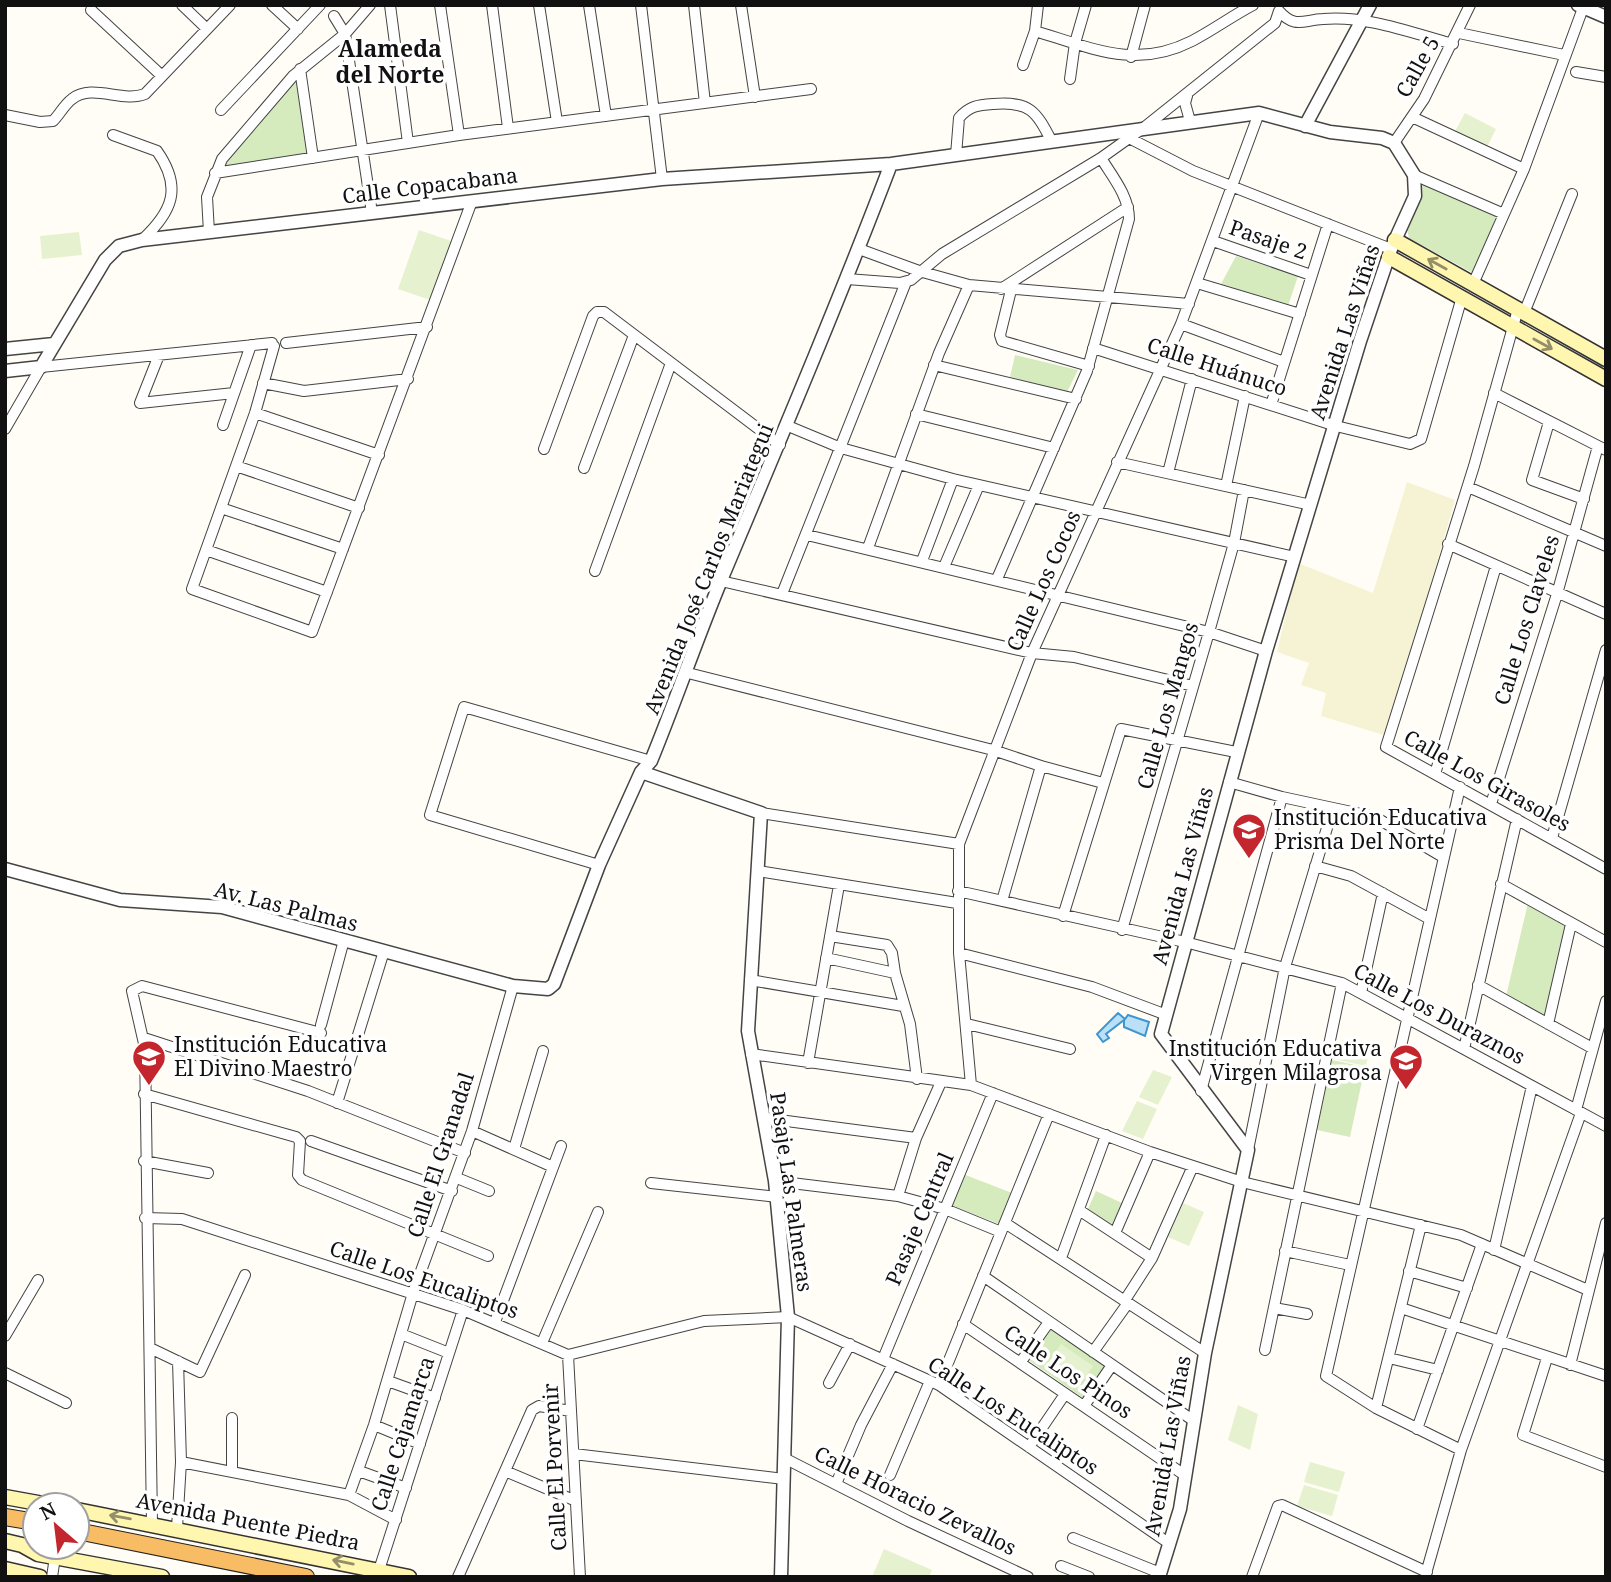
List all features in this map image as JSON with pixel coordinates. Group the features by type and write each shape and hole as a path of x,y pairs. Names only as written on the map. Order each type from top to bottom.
{"highway":[{"path":"91,1534 306,1577"},
{"path":"91,1543 262,1577"}],"main road":[{"path":"1392,249 1473,284 1606,359"},
{"path":"1392,249 1462,297 1606,379"},
{"name":"Avenida Puente Piedra","path":"91,1512 409,1577"},
{"path":"76,1561 162,1577"},
{"path":"5,1569 40,1577"}],"street":[{"path":"182,5 207,29"},
{"path":"5,116 40,122 53,121 72,99 80,95 134,97 145,94 230,5"},
{"path":"272,5 298,29"},
{"path":"221,110 320,5"},
{"path":"209,232 206,197 222,159 300,69 345,34 370,5"},
{"path":"390,5 408,143"},
{"path":"440,5 459,135"},
{"path":"492,5 508,128"},
{"path":"539,5 556,122"},
{"path":"589,5 606,116"},
{"path":"641,5 662,179"},
{"path":"694,5 705,103"},
{"path":"741,5 755,97"},
{"path":"1023,65 1035,31 1038,5"},
{"path":"1070,79 1075,43 1086,5"},
{"path":"1130,57 1145,5"},
{"path":"1232,16 1244,5"},
{"path":"1035,31 1130,57 1144,57 1175,48 1253,5"},
{"path":"1305,126 1370,5"},
{"name":"Calle 5","path":"1394,143 1412,117 1453,44 1470,5"},
{"path":"1473,284 1524,169 1580,7 1606,17"},
{"path":"1277,8 1292,23 1301,24 1321,19 1362,20 1453,44"},
{"path":"782,594 906,282 942,254 1101,158 1187,96 1275,23 1277,8"},
{"path":"91,10 162,76"},
{"path":"334,16 345,34 372,213"},
{"path":"1459,33 1564,55"},
{"path":"300,69 313,158"},
{"path":"1576,72 1606,77"},
{"path":"215,173 508,128 811,89"},
{"path":"1187,96 1185,103 1190,121"},
{"path":"956,155 959,118 973,105 1017,102 1024,105 1041,120 1052,142"},
{"path":"1259,113 1305,126 1382,138 1394,143 1414,175 1504,214"},
{"name":"Calle Copacabana","path":"41,367 105,260 119,246 142,240 662,179 891,164 1146,126 1259,113"},
{"name":"Calle Los Cocos","path":"971,1085 959,953 959,844 1032,653 1116,462 1181,324 1259,113"},
{"path":"1412,117 1524,169"},
{"path":"113,135 157,151 169,174 172,196 169,209 162,221 142,240"},
{"path":"1129,138 1182,166 1392,249"},
{"path":"997,579 1076,399 1088,366 1129,219 1128,207 1101,158"},
{"name":"Avenida José Carlos Mariategui","path":"554,984 599,865 641,772 650,761 688,673 721,580 788,426 891,164"},
{"name":"Avenida Las Viñas","path":"1160,1575 1186,1476 1205,1353 1248,1150 1201,1091 1161,1034 1164,1014 1266,650 1392,249 1415,196 1414,175"},
{"path":"1572,194 1513,327 1468,486 1448,544 1606,614"},
{"path":"5,371 251,345 273,345 255,412 192,589 312,632 472,201"},
{"path":"1088,366 1002,341 1000,335 1006,290 1128,207"},
{"path":"1271,405 1328,224"},
{"name":"Pasaje 2","path":"1213,241 1311,275"},
{"path":"859,249 919,271 969,285 1189,304"},
{"path":"847,279 906,282"},
{"path":"1197,283 1300,314"},
{"path":"868,548 934,365 969,285"},
{"name":"Calle Huánuco","path":"1093,348 1336,426 1410,444 1421,439 1462,297"},
{"path":"544,449 593,316 597,312 604,312 780,445"},
{"path":"1181,324 1284,362"},
{"path":"286,343 427,327"},
{"path":"584,468 635,335"},
{"path":"5,349 54,344"},
{"path":"223,425 251,345"},
{"path":"159,355 140,403 234,393"},
{"path":"595,571 671,363"},
{"path":"934,365 1076,399"},
{"path":"5,429 41,367"},
{"path":"263,383 304,391 408,379"},
{"path":"1168,473 1192,379"},
{"path":"1494,393 1602,448"},
{"path":"1226,486 1245,396"},
{"path":"255,412 379,455"},
{"path":"916,414 1054,448"},
{"path":"1549,422 1532,480 1584,499"},
{"path":"788,426 841,449 953,479 1295,556"},
{"name":"Calle Los Claveles","path":"1491,804 1602,448"},
{"path":"1116,462 1311,505"},
{"path":"236,466 359,508"},
{"path":"922,561 953,479"},
{"path":"944,567 979,485"},
{"path":"1468,486 1606,546"},
{"name":"Calle Los Mangos","path":"1122,930 1234,543 1244,490"},
{"path":"221,508 343,549"},
{"path":"807,535 1060,594 1209,632 1266,650"},
{"name":"Calle Los Girasoles","path":"1448,544 1386,747 1605,865"},
{"path":"206,550 327,592"},
{"path":"1435,774 1496,566"},
{"path":"721,580 1032,653 1074,657 1193,686"},
{"path":"1552,838 1606,650"},
{"path":"688,673 993,750 1103,783"},
{"path":"599,865 430,815 464,708 650,761"},
{"path":"1063,916 1121,729 1236,752"},
{"path":"1002,901 1041,766"},
{"path":"641,772 761,813 959,844"},
{"path":"1229,782 1282,797 1375,817 1443,857"},
{"path":"1460,787 1428,918 1326,1376 1376,1408 1461,1450"},
{"path":"1201,1091 1236,956 1282,797"},
{"path":"1248,1150 1285,967 1333,808"},
{"name":"Pasaje Las Palmeras","path":"761,813 748,1031 775,1181 788,1317 781,1577"},
{"path":"1464,1049 1517,819"},
{"path":"1315,866 1351,876 1428,918"},
{"name":"Av. Las Palmas","path":"5,869 120,900 222,907 513,985 548,989 554,984"},
{"path":"758,871 957,903"},
{"path":"1501,884 1606,942"},
{"path":"808,1063 839,885"},
{"name":"Calle Los Duraznos","path":"958,891 1122,930 1185,942 1342,983 1606,1126"},
{"path":"1361,993 1383,893"},
{"path":"1548,1024 1571,924"},
{"path":"830,936 887,945 892,953 903,1006 910,1024 917,1079"},
{"path":"152,1523 144,1038 132,991 142,986 321,1029 344,940"},
{"path":"337,1103 384,951"},
{"path":"959,953 1092,987 1164,1014"},
{"path":"826,958 895,973"},
{"path":"750,980 903,1006"},
{"path":"1265,1350 1342,983"},
{"name":"Calle El Granadal","path":"349,1495 388,1381 413,1293 457,1178 513,985"},
{"path":"1478,985 1592,1048"},
{"path":"1252,1577 1278,1506 1282,1505 1426,1574 1461,1450 1578,1111 1606,1001"},
{"path":"967,1024 1070,1049"},
{"path":"144,1038 337,1103 465,1153"},
{"path":"514,1150 543,1051"},
{"path":"751,1054 971,1085 1150,1152 1242,1182 1421,1225 1482,1244 1588,1290"},
{"path":"898,1196 916,1138 941,1082"},
{"path":"1494,1250 1532,1086"},
{"name":"Pasaje Central","path":"883,1359 993,1093"},
{"path":"144,1094 296,1137 300,1141 299,1178 488,1256"},
{"path":"890,1475 963,1324 1049,1114"},
{"path":"764,1118 916,1138"},
{"path":"472,1131 553,1167"},
{"path":"1061,1258 1106,1135"},
{"path":"311,1141 452,1191"},
{"path":"495,1322 561,1146"},
{"path":"1115,1233 1150,1152"},
{"path":"144,1161 170,1163 208,1173"},
{"path":"1093,1352 1152,1258 1193,1166"},
{"path":"457,1178 489,1191"},
{"path":"775,1181 898,1196 1003,1227 1061,1258 1205,1353"},
{"path":"651,1183 777,1197"},
{"path":"1079,1210 1152,1258"},
{"path":"542,1343 598,1212"},
{"name":"Calle Los Eucaliptos","path":"145,1218 182,1219 413,1293 495,1322 568,1355 704,1321 788,1317 935,1383 1170,1544"},
{"path":"1570,1365 1606,1223"},
{"path":"1376,1408 1421,1225"},
{"path":"1417,1429 1482,1244"},
{"path":"1285,1251 1350,1265"},
{"path":"1409,1272 1467,1288"},
{"path":"150,1348 200,1372 245,1275"},
{"path":"983,1276 1194,1421"},
{"path":"5,1336 38,1280"},
{"path":"1273,1308 1307,1314"},
{"path":"1401,1308 1606,1376"},
{"name":"Calle Cajamarca","path":"379,1570 463,1310"},
{"path":"1020,1363 1049,1322"},
{"name":"Calle Los Pinos","path":"963,1324 1186,1476"},
{"path":"401,1334 449,1353"},
{"path":"829,1383 850,1344"},
{"name":"Calle El Porvenir","path":"568,1355 580,1577"},
{"path":"1389,1357 1438,1370"},
{"path":"1547,1358 1523,1435 1606,1468"},
{"path":"177,1528 181,1462 178,1361"},
{"path":"836,1484 893,1364"},
{"path":"1084,1406 1112,1365"},
{"path":"5,1373 66,1403"},
{"path":"388,1381 435,1398"},
{"path":"1029,1447 1065,1394"},
{"path":"458,1577 535,1407 571,1411"},
{"path":"232,1418 232,1472"},
{"path":"374,1425 420,1444"},
{"path":"574,1454 784,1479"},
{"name":"Calle Horacio Zevallos","path":"786,1459 1028,1577"},
{"path":"181,1462 349,1495 396,1520"},
{"path":"359,1471 406,1488"},
{"path":"505,1471 576,1501"},
{"path":"1073,1538 1160,1575"},
{"path":"1061,1566 1089,1577"}],"shaded area":[{"path":"1407,482 1455,500 1387,736 1321,716 1326,693 1301,685 1309,663 1277,652 1298,563 1373,593"}],"green space":[{"path":"296,80 307,154 220,167"},
{"path":"1465,113 1496,129 1486,149 1454,133"},
{"path":"1425,182 1496,216 1477,270 1471,272 1409,238 1407,229 1421,184"},
{"path":"419,230 454,242 433,301 398,289"},
{"path":"79,232 82,255 42,259 40,236"},
{"path":"1236,256 1298,276 1288,306 1221,284"},
{"path":"1015,355 1078,370 1067,392 1010,377"},
{"path":"1528,903 1565,924 1545,1018 1506,996"},
{"path":"1342,1040 1370,1045 1366,1066 1338,1060"},
{"path":"1332,1060 1365,1067 1350,1137 1317,1130"},
{"path":"1153,1070 1172,1077 1158,1105 1139,1097"},
{"path":"1137,1101 1157,1109 1143,1139 1122,1131"},
{"path":"963,1174 1012,1193 999,1224 951,1205"},
{"path":"1096,1191 1122,1203 1112,1226 1088,1209"},
{"path":"1183,1203 1204,1212 1189,1246 1168,1237"},
{"path":"1050,1326 1108,1366 1086,1400 1027,1359"},
{"path":"1061,1344 1093,1366 1079,1386 1047,1364"},
{"path":"1238,1405 1258,1414 1250,1450 1228,1440"},
{"path":"1310,1462 1345,1472 1339,1492 1304,1482"},
{"path":"1304,1485 1338,1495 1332,1516 1297,1506"},
{"path":"884,1549 932,1570 929,1577 872,1577"}],"water":[{"path":"1118,1013 1125,1019 1128,1015 1149,1022 1145,1036 1124,1027 1124,1020 1106,1034 1109,1038 1103,1042 1097,1034"}],"place":[{"name":"Institución Educativa Prisma Del Norte","path":"1249,860"},
{"name":"Institución Educativa El Divino Maestro","path":"149,1087"},
{"name":"Institución Educativa Virgen Milagrosa","path":"1406,1091"}],"district":[{"name":"Alameda del Norte","path":"390,62"}]}
